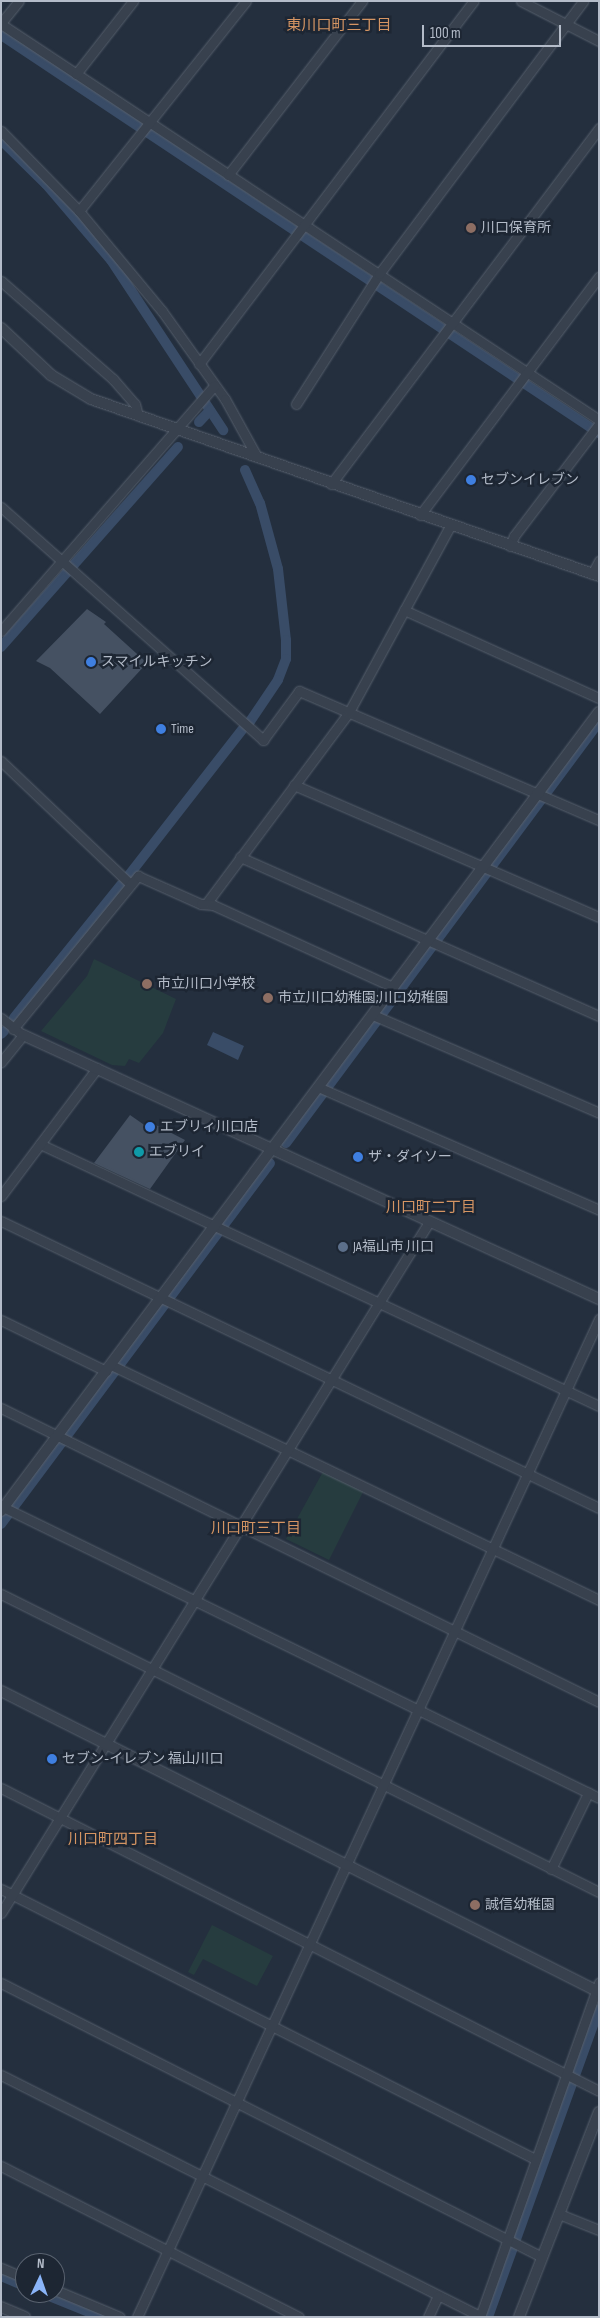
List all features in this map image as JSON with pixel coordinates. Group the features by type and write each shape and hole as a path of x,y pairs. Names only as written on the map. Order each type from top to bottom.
{"street":[{"path":"19,1 1,24 76,74 146,127 228,175 303,227 599,420"},
{"path":"76,74 133,1"},
{"path":"79,211 246,1"},
{"path":"228,175 362,1"},
{"path":"199,364 474,1"},
{"path":"521,1 599,41"},
{"path":"296,404 373,288 378,276 583,1"},
{"path":"331,484 442,334 599,128"},
{"path":"1,131 79,211 162,311 214,386 257,457"},
{"path":"420,515 599,276"},
{"path":"1,281 113,379 135,404 138,416"},
{"path":"1,328 51,375 91,399 450,526 596,575 599,561"},
{"path":"1,631 66,566 214,386"},
{"path":"510,546 599,425"},
{"path":"1,507 263,740 299,691 599,820"},
{"path":"206,904 349,712 450,526"},
{"path":"404,610 599,698"},
{"path":"597,718 537,794 109,1368 2,1508 196,1600 599,1798"},
{"path":"1,761 130,884"},
{"path":"294,784 599,918"},
{"path":"240,857 599,1016"},
{"path":"13,1029 130,884 141,876 393,987"},
{"path":"373,1015 599,1113"},
{"path":"1,1018 13,1029 23,1034 271,1150 599,1299"},
{"path":"1,1062 23,1034"},
{"path":"1,1196 97,1068"},
{"path":"318,1087 599,1210"},
{"path":"40,1144 599,1406"},
{"path":"1,1221 599,1508"},
{"path":"1,1913 108,1745 285,1451 429,1222"},
{"path":"137,2317 202,2176 238,2104 309,1942 385,1785 599,1319"},
{"path":"1,1320 109,1368 492,1551 599,1600"},
{"path":"1,1408 599,1702"},
{"path":"1,1594 599,1892"},
{"path":"1,1691 346,1865 598,1989 535,2159 480,2316 1,2075"},
{"path":"1,1788 309,1942 599,2091"},
{"path":"551,1869 588,1793"},
{"path":"1,1888 535,2159"},
{"path":"1,1983 542,2257"},
{"path":"519,2317 599,2112"},
{"path":"1,2166 299,2317"},
{"path":"559,2214 599,2230"},
{"path":"1,2268 15,2274"},
{"path":"65,2294 120,2317"},
{"path":"428,2317 438,2296"},
{"path":"1,2307 25,2317"}],"green space":[{"path":"94,959 176,999 163,1033 139,1063 129,1059 125,1066 112,1065 41,1031 87,976"},
{"path":"325,1468 365,1488 329,1560 286,1539"},
{"path":"212,1925 273,1956 257,1986 203,1959 194,1975 188,1972"}],"water":[{"path":"213,1032 244,1046 238,1060 207,1045"}],"building":[{"name":"スマイルキッチン","path":"87,609 106,622 104,624 147,663 100,714 50,668 36,661"},
{"name":"エブリイ","path":"130,1115 153,1131 156,1125 185,1140 150,1189 94,1163"}],"waterway":[{"path":"1,35 599,433"},
{"path":"1,140 46,184 111,260 223,430"},
{"path":"199,422 210,410"},
{"path":"1,647 178,447"},
{"path":"245,470 260,503 278,569 286,640 286,659 278,680 249,723"},
{"path":"286,1143 599,722"},
{"path":"129,875 242,730"},
{"path":"14,1018 121,885"},
{"path":"1,1034 4,1031"},
{"path":"1,1524 270,1163"},
{"path":"488,2317 599,2009"},
{"path":"1,2276 15,2282"},
{"path":"65,2302 101,2317"}],"place":[{"name":"川口保育所","path":"471,228"},
{"name":"セブンイレブン","path":"471,480"},
{"name":"スマイルキッチン","path":"91,662"},
{"name":"Time","path":"161,729"},
{"name":"市立川口小学校","path":"147,984"},
{"name":"市立川口幼稚園;川口幼稚園","path":"268,998"},
{"name":"エブリィ川口店","path":"150,1127"},
{"name":"エブリイ","path":"139,1152"},
{"name":"ザ・ダイソー","path":"358,1157"},
{"name":"JA福山市 川口","path":"343,1247"},
{"name":"セブン-イレブン 福山川口","path":"52,1759"},
{"name":"誠信幼稚園","path":"475,1905"}],"district":[{"name":"東川口町三丁目","path":"339,26"},
{"name":"川口町二丁目","path":"431,1208"},
{"name":"川口町三丁目","path":"256,1529"},
{"name":"川口町四丁目","path":"113,1840"}]}
